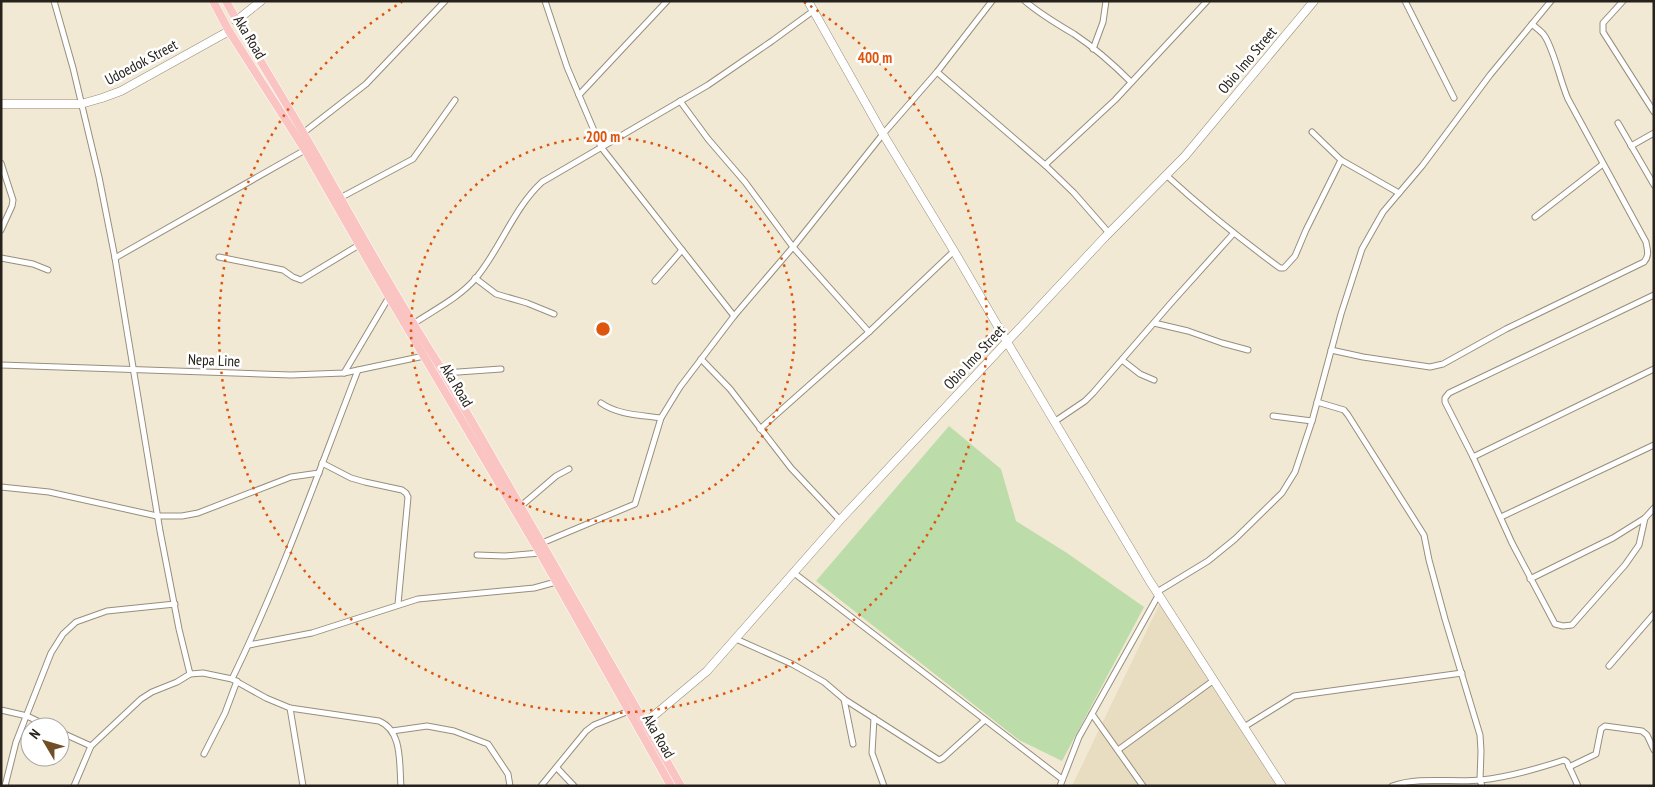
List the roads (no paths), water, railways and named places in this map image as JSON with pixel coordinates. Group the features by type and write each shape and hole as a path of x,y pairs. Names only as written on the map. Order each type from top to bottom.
{"main road":[{"name":"Aka Road","path":"213,1 229,30 305,150 540,553 672,786"},
{"name":"Aka Road","path":"226,1 413,324 444,373 681,786"}],"street":[{"path":"54,1 74,68 115,258 157,516 190,674"},
{"path":"236,21 261,1"},
{"path":"303,133 366,84 445,1"},
{"path":"545,1 561,52 601,147 734,316"},
{"path":"579,96 667,1"},
{"path":"542,543 635,504 661,418 680,387 734,316 793,247 883,134 937,72 992,1"},
{"path":"1025,1 1041,14 1094,49 1131,82"},
{"path":"1094,49 1103,22 1106,1"},
{"path":"1046,165 1131,82 1207,1"},
{"name":"Obio Imo Street","path":"645,723 708,671 840,520 1109,233 1185,156 1314,1"},
{"path":"1405,1 1454,98"},
{"path":"1157,592 1208,561 1262,514 1282,493 1295,472 1312,421 1341,314 1362,249 1383,212 1422,166 1490,75 1551,1"},
{"path":"1623,1 1603,23 1603,32 1654,112"},
{"path":"413,324 461,291 475,278 532,192 554,174 708,85 772,42 812,5 883,134 1054,422 1157,592 1282,786"},
{"path":"1331,350 1430,367 1443,364 1506,330 1644,262 1647,258 1646,242 1562,85 1547,40 1532,24"},
{"name":"Udoedok Street","path":"1,104 81,104 121,91 229,30"},
{"path":"937,72 1046,165 1074,193 1109,233"},
{"path":"340,198 412,159 454,100"},
{"path":"680,101 708,139 745,182 793,247 869,332"},
{"path":"1618,123 1654,185"},
{"path":"1312,132 1341,160 1399,193"},
{"path":"1631,146 1654,133"},
{"path":"115,258 305,150"},
{"path":"1166,175 1233,234 1280,268 1284,268 1295,256 1341,160"},
{"path":"1,163 13,200 1,230"},
{"path":"1535,217 1603,164"},
{"path":"1054,422 1085,401 1233,234"},
{"path":"219,257 283,270 302,280 359,245"},
{"path":"655,282 682,250"},
{"path":"760,429 869,332 954,251"},
{"path":"1,258 33,264 48,270"},
{"path":"475,278 496,294 528,303 554,314"},
{"path":"1645,518 1639,545 1625,566 1572,625 1563,626 1555,624 1500,518 1445,402 1445,398 1449,393 1654,295"},
{"path":"344,373 389,297"},
{"path":"1154,323 1188,330 1222,343 1248,350"},
{"name":"Nepa Line","path":"1,365 291,375 344,373 424,356"},
{"path":"701,359 730,389 791,468 840,520"},
{"path":"1122,360 1140,374 1154,380"},
{"path":"444,373 501,369"},
{"path":"1473,458 1654,369"},
{"path":"204,754 225,713 235,680 319,473 358,370"},
{"path":"1317,402 1344,410 1424,535 1441,605 1480,735 1482,751 1481,783"},
{"path":"601,403 609,408 626,413 661,418"},
{"path":"1273,416 1312,421"},
{"path":"1500,518 1654,444"},
{"path":"322,463 350,478 402,490 408,496 398,604"},
{"path":"521,506 556,476 569,469"},
{"path":"1,487 49,492 157,516 182,516 198,513 291,477 319,473"},
{"path":"1530,579 1613,538 1645,518 1654,508"},
{"path":"477,555 505,556 540,553"},
{"path":"794,573 1062,779"},
{"path":"249,645 312,633 418,599 534,588 556,582"},
{"path":"1060,786 1079,738 1159,594 1157,592"},
{"path":"5,786 16,742 51,653 63,634 76,622 107,611 175,604"},
{"path":"1609,666 1654,614"},
{"path":"736,638 824,682 844,699 939,760 985,720"},
{"path":"74,786 91,746 141,699 190,674 202,673 235,680 261,695 290,708 379,721 386,724 396,740 401,786"},
{"path":"1244,727 1294,696 1462,673"},
{"path":"1118,750 1214,680"},
{"path":"844,699 853,744"},
{"path":"290,708 303,786"},
{"path":"1,710 27,716"},
{"path":"540,786 590,728 629,711"},
{"path":"1092,714 1143,786"},
{"path":"874,718 872,753 884,786"},
{"path":"392,731 427,726 454,731 488,744 508,774 510,786"},
{"path":"1570,767 1596,754 1601,729 1605,726 1642,731 1647,735 1654,750"},
{"path":"70,737 91,746"},
{"path":"1392,786 1422,780 1481,783 1515,776 1564,760 1570,767 1578,786"},
{"path":"1,765 10,765"},
{"path":"556,768 574,786"}]}
